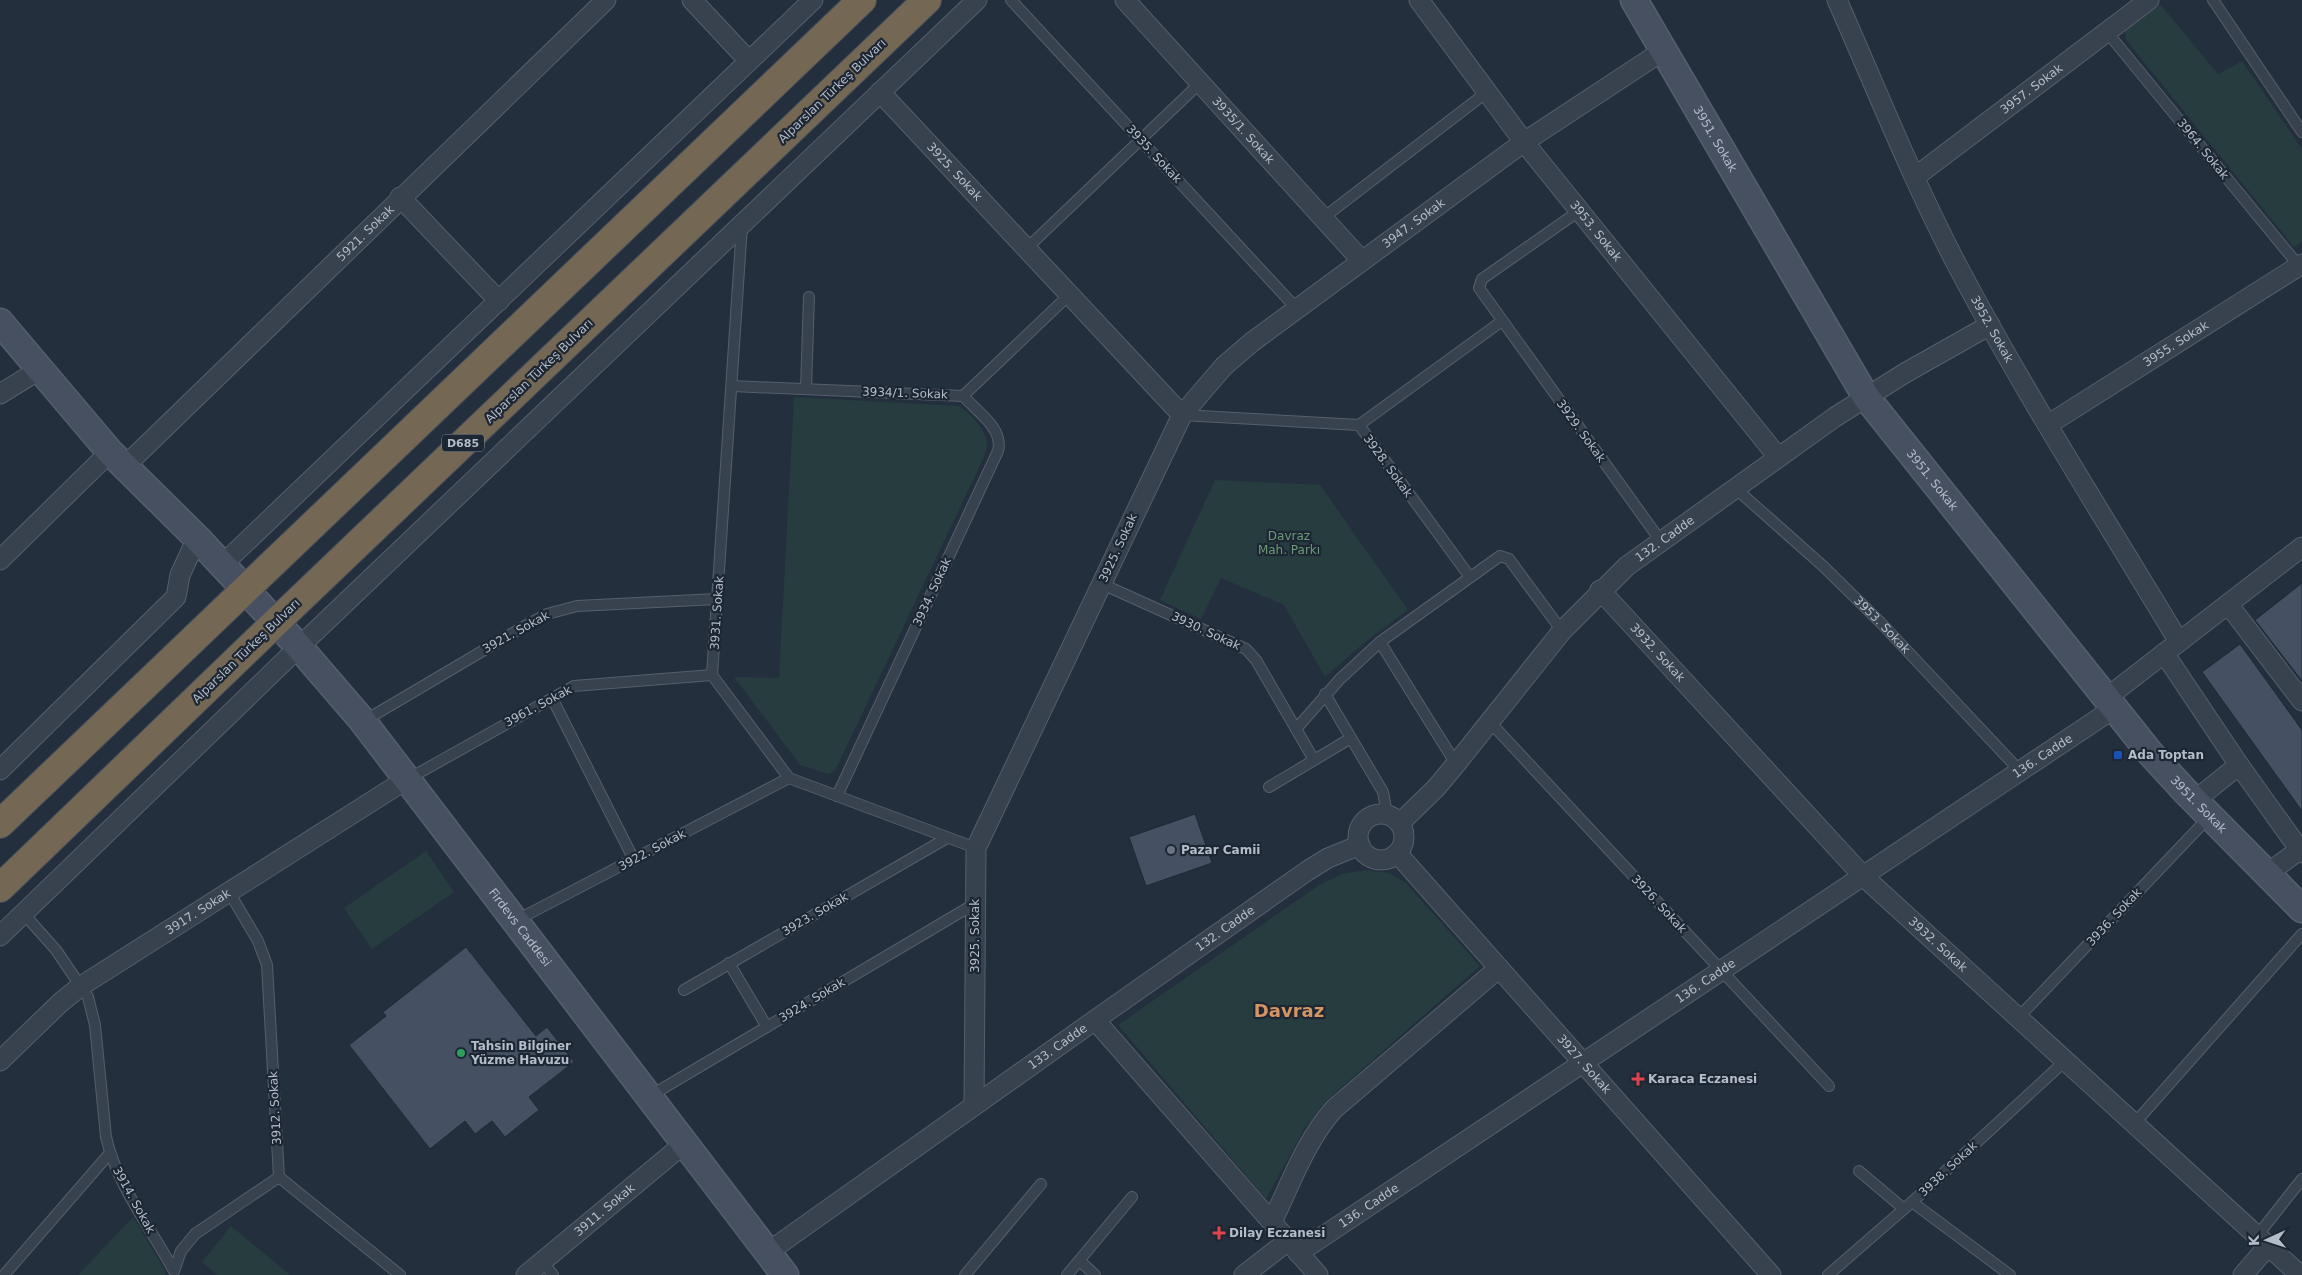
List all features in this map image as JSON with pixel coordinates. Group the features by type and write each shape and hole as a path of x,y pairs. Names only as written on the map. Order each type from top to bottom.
{"highway":[{"path":"0,824 862,0"},
{"name":"Alparslan Türkeş Bulvarı","path":"0,888 927,0"}],"street":[{"name":"5921. Sokak","path":"0,560 117,459 400,197 606,0"},
{"path":"692,0 749,61"},
{"path":"222,565 813,0"},
{"path":"0,936 299,647 977,0"},
{"name":"3935/1. Sokak","path":"1125,0 1362,261"},
{"name":"3953. Sokak","path":"1419,0 1524,142 1778,457"},
{"name":"3951. Sokak","path":"1635,0 1866,397 2109,704 2202,808 2302,909"},
{"name":"3952. Sokak","path":"1837,0 1915,177 1956,262 1990,325 2049,424 2172,648 2239,764 2301,850"},
{"name":"3957. Sokak","path":"1915,177 2149,0"},
{"name":"3947. Sokak","path":"1182,415 1224,366 1252,342 1524,142 1664,50"},
{"name":"3925. Sokak","path":"880,92 1182,415 976,848 974,1105"},
{"path":"400,197 499,301"},
{"name":"3955. Sokak","path":"2049,424 2300,265"},
{"name":"Firdevs Caddesi","path":"0,322 39,370 117,459 197,538 276,622 363,721 785,1275"},
{"name":"132. Cadde","path":"1394,818 1436,788 1562,631 1600,590 1627,566 1660,540 1866,397 1990,325"},
{"path":"0,394 39,370"},
{"path":"0,770 176,598 180,575 197,538"},
{"name":"136. Cadde","path":"1244,1275 1293,1247 1584,1063 2020,771 2109,704 2172,648 2302,547"},
{"name":"3932. Sokak","path":"1600,590 1863,876 2300,1275"},
{"path":"2228,604 2302,701"},
{"path":"2202,808 2239,764"},
{"name":"3917. Sokak","path":"0,1061 81,986 407,780"},
{"path":"1373,815 1394,818 1404,837 1403,844 1397,853 1387,859 1379,860 1366,854 1360,845 1359,832 1366,819 1373,815"},
{"name":"132. Cadde","path":"1095,1020 1308,871 1328,858 1360,845"},
{"path":"2267,874 2301,850"},
{"name":"3927. Sokak","path":"1397,853 1771,1275"},
{"path":"1272,1222 1315,1134 1324,1120 1334,1109 1499,968"},
{"name":"133. Cadde","path":"768,1252 1095,1020 1318,1275"},
{"name":"3911. Sokak","path":"526,1275 548,1268 684,1143"},
{"path":"2243,1275 2262,1241"}],"lane":[{"name":"3935. Sokak","path":"1011,0 1297,308"},
{"path":"2213,0 2302,132"},
{"name":"3964. Sokak","path":"2107,32 2300,265"},
{"path":"1026,248 1200,83"},
{"path":"1323,218 1487,92"},
{"name":"3929. Sokak","path":"1579,211 1480,281 1479,288 1660,540"},
{"name":"3931. Sokak","path":"712,675 743,224"},
{"name":"3934/1. Sokak","path":"732,386 963,396 1069,295"},
{"path":"806,389 808,297"},
{"path":"1359,425 1502,321"},
{"name":"3934. Sokak","path":"837,796 998,452 1000,444 996,430 963,396"},
{"name":"3928. Sokak","path":"1182,415 1359,425 1470,577"},
{"name":"3953. Sokak","path":"1734,488 1822,566 1881,623 2020,771"},
{"path":"1296,729 1326,694 1380,642 1497,558 1506,556 1562,631"},
{"name":"3930. Sokak","path":"1102,584 1246,649 1256,660 1314,760"},
{"name":"3921. Sokak","path":"363,721 530,623 554,611 577,606 718,599"},
{"path":"1380,642 1456,764"},
{"path":"712,675 789,778 976,848"},
{"name":"3961. Sokak","path":"407,780 574,686 712,675"},
{"path":"1326,694 1383,792 1394,818"},
{"path":"552,698 634,860"},
{"name":"3926. Sokak","path":"1490,721 1829,1086"},
{"path":"1268,787 1351,738"},
{"name":"3922. Sokak","path":"515,921 789,778"},
{"name":"3936. Sokak","path":"2018,1018 2202,808"},
{"name":"3923. Sokak","path":"684,990 947,838"},
{"name":"3912. Sokak","path":"229,892 258,941 267,965 278,1177"},
{"name":"3924. Sokak","path":"649,1097 976,903"},
{"name":"3914. Sokak","path":"24,914 56,950 88,997 96,1025 106,1138 110,1153 122,1181 173,1273"},
{"path":"2134,1124 2302,934"},
{"path":"729,963 767,1027"},
{"name":"3938. Sokak","path":"1828,1275 1912,1202 2066,1061"},
{"path":"4,1275 110,1153"},
{"path":"1859,1171 1904,1209"},
{"path":"278,1177 400,1275"},
{"name":"3914. Sokak","path":"173,1273 181,1251 195,1234 278,1177"},
{"path":"2262,1241 2302,1179"},
{"path":"965,1275 1041,1184"},
{"path":"1068,1275 1132,1197"},
{"path":"1912,1202 2010,1275"},
{"path":"1080,1261 1095,1275"}],"green space":[{"path":"2160,4 2218,74 2242,61 2302,149 2302,242 2294,247 2126,40 2125,30"},
{"path":"794,397 959,406 973,417 981,428 987,445 984,457 835,771 829,774 800,765 734,677 779,678"},
{"name":"Davraz Mah. Parkı","path":"1215,480 1320,485 1408,610 1364,643 1325,677 1284,605 1221,578 1201,619 1160,600"},
{"path":"426,851 454,892 372,949 344,908"},
{"path":"1366,870 1389,873 1406,883 1480,966 1325,1102 1304,1129 1266,1199 1118,1025 1319,885 1342,874"},
{"path":"133,1217 166,1272 165,1275 78,1275"},
{"path":"231,1226 290,1275 217,1275 202,1262"}],"building":[{"path":"2302,583 2302,681 2255,620"},
{"path":"2240,644 2302,730 2302,811 2202,672"},
{"name":"Pazar Camii","path":"1195,814 1212,863 1146,886 1129,837"},
{"name":"Tahsin Bilginer Yüzme Havuzu","path":"466,947 536,1036 547,1027 574,1062 529,1097 539,1110 505,1137 492,1121 475,1134 465,1121 430,1149 349,1045 386,1016 383,1012"}],"place":[{"name":"Ada Toptan","path":"2118,755"},
{"name":"Pazar Camii","path":"1171,850"},
{"name":"Tahsin Bilginer Yüzme Havuzu","path":"461,1053"},
{"name":"Karaca Eczanesi","path":"1638,1079"},
{"name":"Dilay Eczanesi","path":"1219,1233"}],"district":[{"name":"Davraz","path":"1289,1011"}]}
